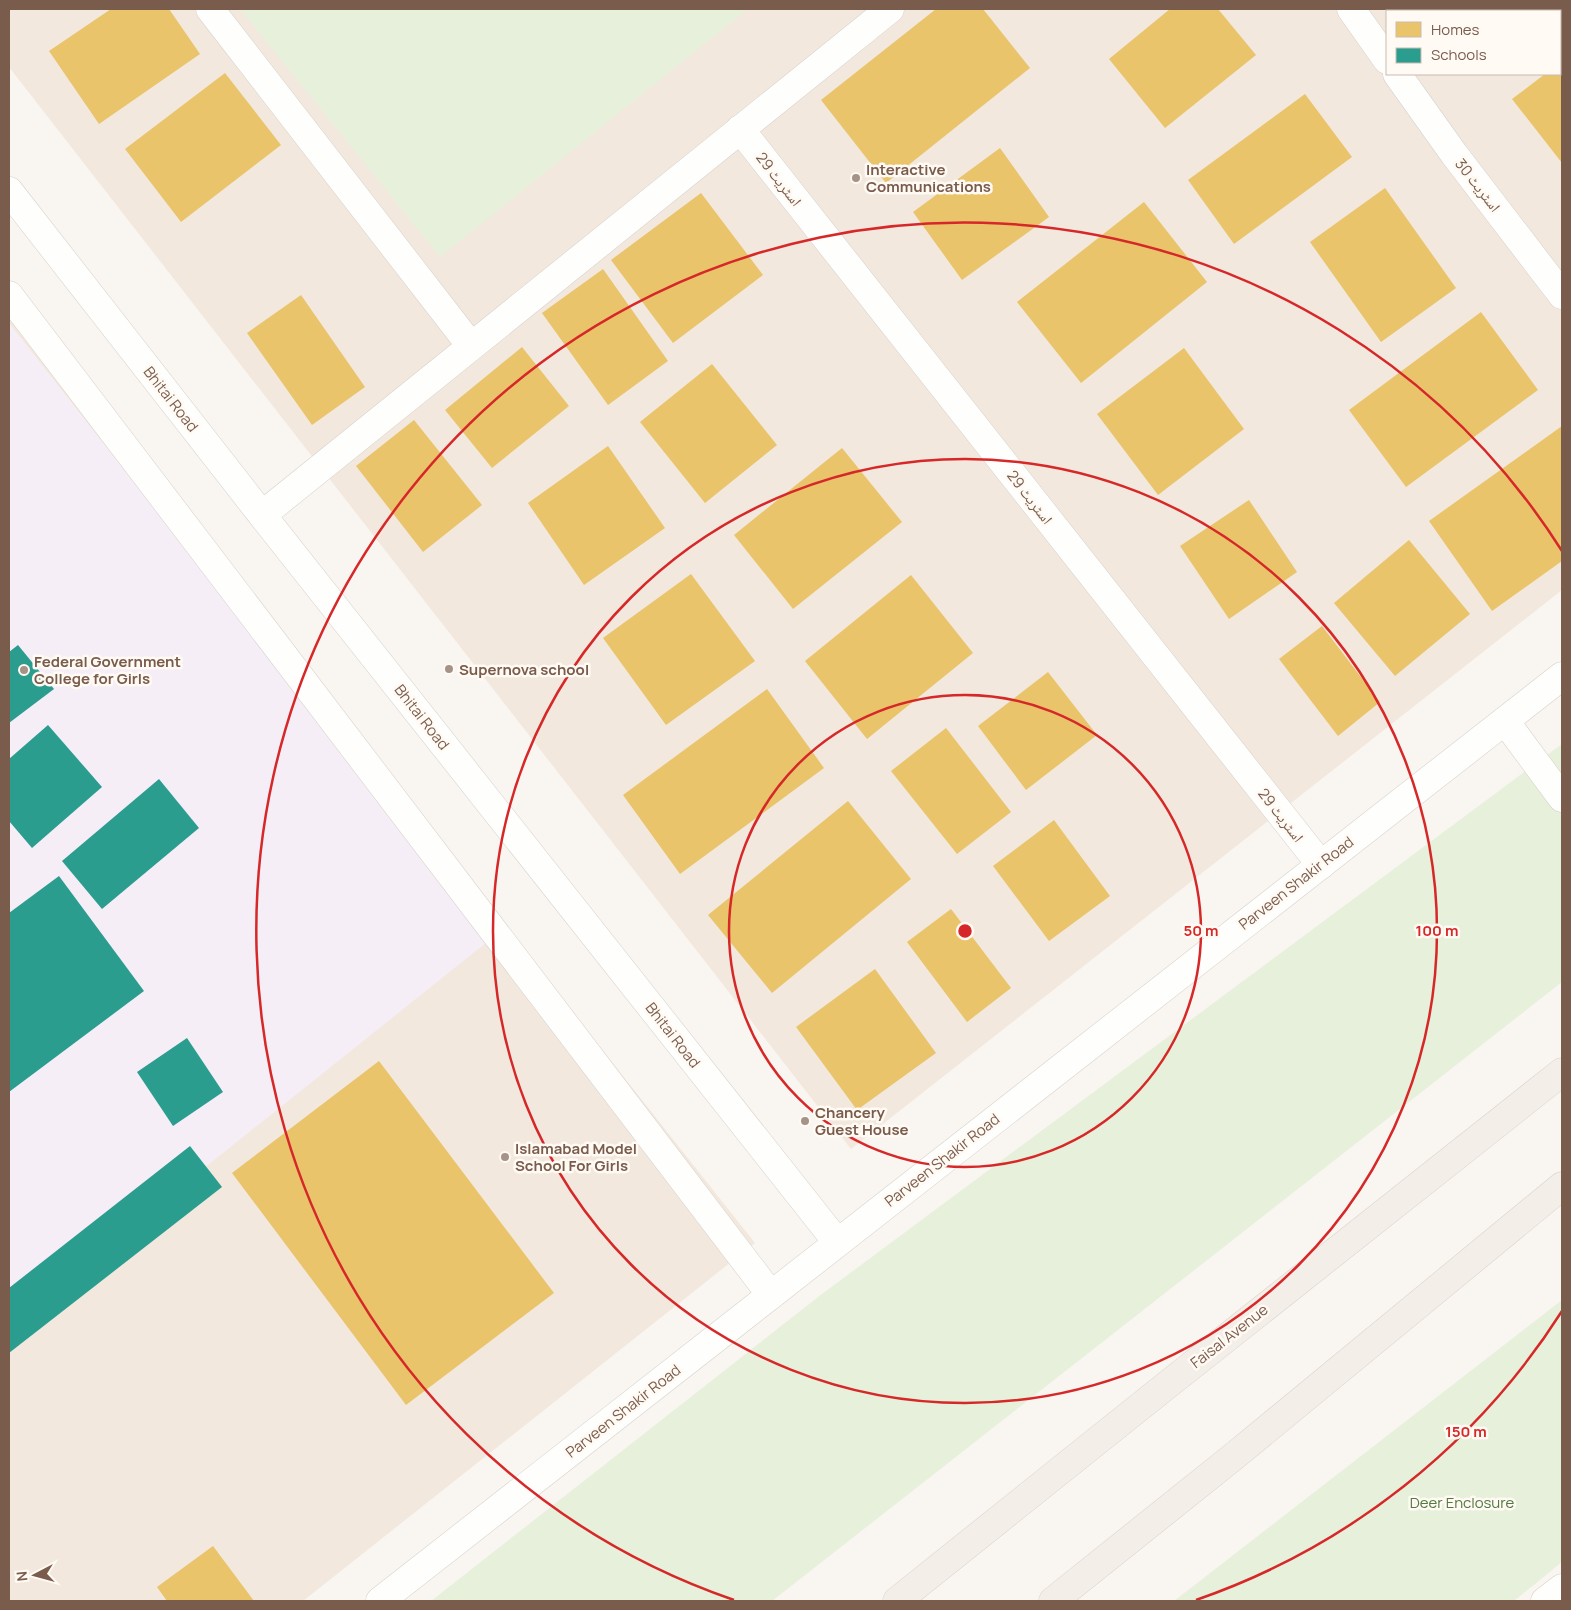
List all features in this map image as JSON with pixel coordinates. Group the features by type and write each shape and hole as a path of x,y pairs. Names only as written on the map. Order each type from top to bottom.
{"main road":[{"name":"Faisal Avenue","path":"897,1601 1167,1384 1562,1072"},
{"path":"1053,1601 1233,1457 1562,1186"}],"street":[{"path":"210,9 471,346"},
{"path":"262,515 890,9"},
{"path":"1351,9 1386,59"},
{"name":"اسٹریٹ 30","path":"1398,75 1454,154 1562,295"},
{"name":"اسٹریٹ 29","path":"740,129 1321,864"},
{"name":"Bhitai Road","path":"9,191 262,515 837,1242"},
{"path":"9,294 771,1295"},
{"name":"Parveen Shakir Road","path":"380,1601 1505,721 1559,685"},
{"path":"1505,721 1562,798"},
{"path":"1545,1601 1562,1588"}],"shaded area":[{"path":"9,9 1562,9 1562,590 851,1149 9,67"},
{"path":"9,300 755,1243 303,1601 9,1601"},
{"path":"9,323 492,938 9,1324"}],"green space":[{"path":"240,9 748,9 440,257"},
{"path":"1562,744 1562,982 772,1601 431,1601 822,1294"},
{"name":"Deer Enclosure","path":"1562,1300 1562,1562 1514,1601 1174,1601"}],"building: Homes":[{"path":"111,9 169,9 200,54 99,124 49,51"},
{"path":"936,9 983,9 1030,68 886,183 821,100"},
{"path":"1170,9 1218,9 1256,55 1165,128 1109,59"},
{"path":"1483,9 1555,9 1554,10"},
{"path":"1561,61 1562,163 1512,99 1544,75 1561,75"},
{"path":"225,73 281,145 181,222 125,149"},
{"path":"1305,94 1352,157 1234,244 1188,180"},
{"path":"1000,148 1049,217 962,280 913,212"},
{"path":"1385,188 1456,288 1381,342 1310,242"},
{"path":"701,193 763,275 673,343 611,260"},
{"path":"1144,202 1207,282 1081,383 1017,302"},
{"path":"603,269 668,361 608,405 542,313"},
{"path":"301,295 365,387 312,425 247,333"},
{"path":"1481,312 1538,390 1406,487 1349,410"},
{"path":"522,347 569,406 492,468 445,410"},
{"path":"1184,348 1244,429 1158,495 1097,414"},
{"path":"712,364 777,445 705,503 640,422"},
{"path":"414,420 482,505 423,552 356,466"},
{"path":"1562,426 1562,561 1492,611 1429,521"},
{"path":"608,446 665,528 584,585 528,503"},
{"path":"842,448 902,522 793,609 734,535"},
{"path":"1249,500 1297,572 1229,619 1180,546"},
{"path":"1409,540 1470,614 1395,676 1334,603"},
{"path":"691,574 755,661 666,725 603,638"},
{"path":"911,575 973,653 867,739 805,661"},
{"path":"1322,626 1380,702 1338,736 1279,659"},
{"path":"1048,672 1097,735 1026,790 978,726"},
{"path":"767,689 824,768 680,874 623,795"},
{"path":"946,728 1011,812 957,854 891,771"},
{"path":"848,801 911,879 772,993 708,915"},
{"path":"1054,820 1110,896 1049,941 993,866"},
{"path":"951,909 1011,988 967,1022 907,942"},
{"path":"875,969 936,1053 857,1110 796,1027"},
{"path":"379,1061 554,1293 406,1405 232,1173"},
{"path":"213,1546 254,1601 167,1601 157,1587"}],"building: Schools":[{"name":"Federal Government College for Girls","path":"18,645 54,689 9,723 9,652"},
{"path":"48,725 102,787 32,848 9,821 9,759"},
{"path":"159,779 199,828 102,909 62,861"},
{"path":"59,876 144,991 9,1092 9,913"},
{"path":"187,1038 223,1092 173,1126 137,1072"},
{"path":"190,1146 222,1187 9,1353 9,1288"}],"place":[{"name":"Interactive Communications","path":"856,178"},
{"name":"Supernova school","path":"449,669"},
{"name":"Federal Government College for Girls","path":"24,670"},
{"name":"Chancery Guest House","path":"805,1121"},
{"name":"Islamabad Model School For Girls","path":"505,1157"}]}
